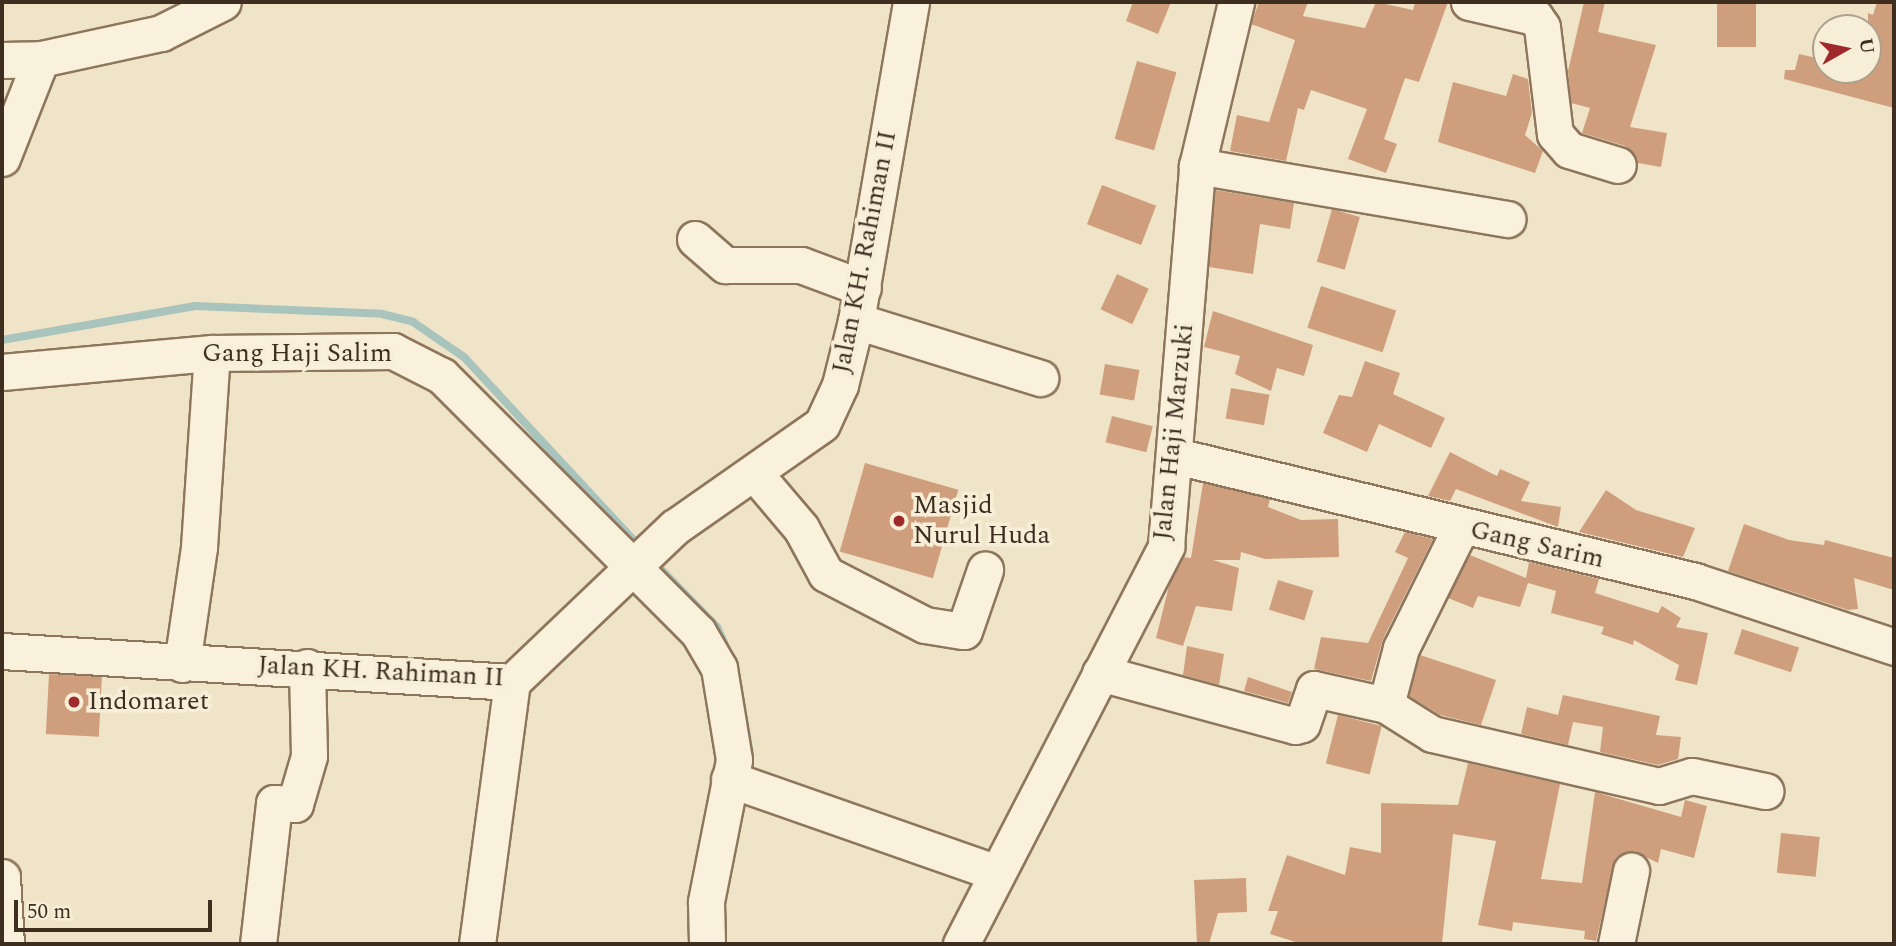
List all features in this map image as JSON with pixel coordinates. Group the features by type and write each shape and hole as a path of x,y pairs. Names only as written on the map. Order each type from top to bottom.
{"street":[{"path":"2,60 41,59 161,33 223,2"},
{"name":"Jalan KH. Rahiman II","path":"2,651 183,664 307,667 512,682 664,537 756,475 822,424 840,385 859,304 911,2"},
{"name":"Jalan Haji Marzuki","path":"961,944 1166,546 1176,456 1197,166 1236,2"},
{"path":"1469,2 1535,17 1542,27 1555,134 1569,149 1618,165"},
{"path":"2,158 41,59"},
{"path":"1197,166 1508,219"},
{"path":"695,239 725,265 801,265 859,304 1040,378"},
{"path":"183,664 200,547 212,353"},
{"name":"Gang Haji Salim","path":"2,372 212,353 408,355 466,396 632,568 698,632 719,668 734,760 706,902 707,944"},
{"name":"Gang Sarim","path":"1176,456 1461,527 1695,580 1894,647"},
{"path":"756,475 801,528 826,574 925,625 964,631 985,570"},
{"path":"1386,705 1401,648 1461,527"},
{"path":"258,944 274,803 295,804 309,757 307,667"},
{"path":"1100,673 1295,726 1302,724 1314,689 1386,705 1432,734 1659,786 1692,776 1765,791"},
{"path":"477,944 512,682"},
{"path":"729,779 998,873"},
{"path":"1616,944 1631,871"},
{"path":"2,877 6,944"}],"building":[{"path":"1133,2 1171,2 1158,34 1126,21"},
{"path":"1259,2 1308,2 1303,16 1365,28 1376,2 1413,10 1415,2 1448,2 1419,82 1405,78 1384,139 1397,144 1386,173 1348,159 1367,109 1311,90 1304,110 1298,108 1286,161 1230,151 1237,115 1269,122 1295,40 1251,24"},
{"path":"1584,2 1605,2 1598,32 1656,45 1630,127 1667,133 1661,167 1638,163 1625,146 1582,133 1590,108 1571,103 1568,71"},
{"path":"1717,2 1756,2 1756,47 1717,47"},
{"path":"1877,2 1894,2 1894,108 1784,79 1785,70 1795,70 1799,54 1812,57 1812,84 1882,84 1882,14 1873,14"},
{"path":"1137,61 1176,72 1154,150 1115,139"},
{"path":"1513,74 1528,79 1532,113 1525,135 1543,151 1535,173 1438,142 1453,82 1506,96"},
{"path":"1102,185 1156,206 1141,245 1087,224"},
{"path":"1215,190 1294,203 1290,229 1260,224 1253,274 1209,267"},
{"path":"1332,209 1360,217 1345,270 1317,262"},
{"path":"1117,274 1149,289 1132,324 1101,309"},
{"path":"1321,286 1396,310 1383,352 1307,328"},
{"path":"1213,311 1313,345 1304,376 1277,368 1271,391 1235,374 1240,356 1204,347"},
{"path":"1365,361 1400,373 1393,394 1445,418 1431,448 1379,424 1367,452 1323,433 1339,395 1352,397"},
{"path":"1105,364 1139,370 1134,401 1100,395"},
{"path":"1231,388 1269,395 1264,425 1226,419"},
{"path":"1112,416 1153,426 1146,452 1105,442"},
{"path":"1450,452 1497,476 1500,469 1530,482 1521,501 1561,507 1558,527 1456,489 1450,501 1428,496"},
{"name":"Masjid Nurul Huda","path":"865,463 958,490 933,578 840,551"},
{"path":"1203,483 1270,499 1268,507 1301,520 1338,519 1339,557 1265,559 1241,552 1240,560 1213,560 1239,568 1232,611 1196,606 1183,646 1156,638 1170,582 1183,557 1191,558"},
{"path":"1606,490 1636,510 1695,528 1683,557 1579,532"},
{"path":"1744,524 1789,540 1824,545 1825,540 1894,558 1894,590 1854,578 1858,609 1848,610 1728,571"},
{"path":"1405,532 1433,539 1383,639 1371,681 1314,669 1321,637 1368,643 1408,558 1395,552"},
{"path":"1470,555 1526,578 1529,562 1599,579 1595,593 1658,613 1662,606 1681,618 1676,627 1708,633 1697,685 1675,680 1679,665 1634,640 1633,645 1601,634 1604,627 1551,613 1556,591 1528,583 1520,607 1478,596 1473,608 1448,598"},
{"path":"1278,580 1313,591 1304,620 1269,610"},
{"path":"1742,629 1799,648 1791,672 1734,654"},
{"path":"1187,646 1224,654 1219,685 1183,675"},
{"path":"1420,655 1496,680 1481,725 1440,715 1409,696"},
{"name":"Indomaret","path":"49,674 102,677 99,737 46,734"},
{"path":"1248,677 1292,692 1288,703 1244,691"},
{"path":"1563,695 1660,716 1656,735 1681,737 1678,759 1658,765 1600,752 1603,727 1573,722 1568,745 1521,734 1527,707 1558,715"},
{"path":"1338,715 1382,726 1370,774 1326,764"},
{"path":"1468,763 1560,784 1541,879 1582,883 1595,792 1681,817 1685,800 1707,806 1694,858 1661,849 1658,863 1634,851 1616,857 1596,941 1584,939 1585,931 1513,922 1512,931 1478,925 1496,841 1453,834 1442,944 1302,944 1270,934 1278,911 1268,911 1287,855 1345,875 1350,847 1381,853 1381,803 1458,805"},
{"path":"1781,833 1820,837 1816,877 1777,873"},
{"path":"1246,878 1247,912 1218,913 1209,944 1197,944 1194,880"}],"waterway":[{"path":"2,340 195,306 382,314 413,322 464,357 642,549"},
{"path":"653,561 717,627 727,649"},
{"path":"737,678 750,754"}],"place":[{"name":"Masjid Nurul Huda","path":"899,521"},
{"name":"Indomaret","path":"74,702"}]}
